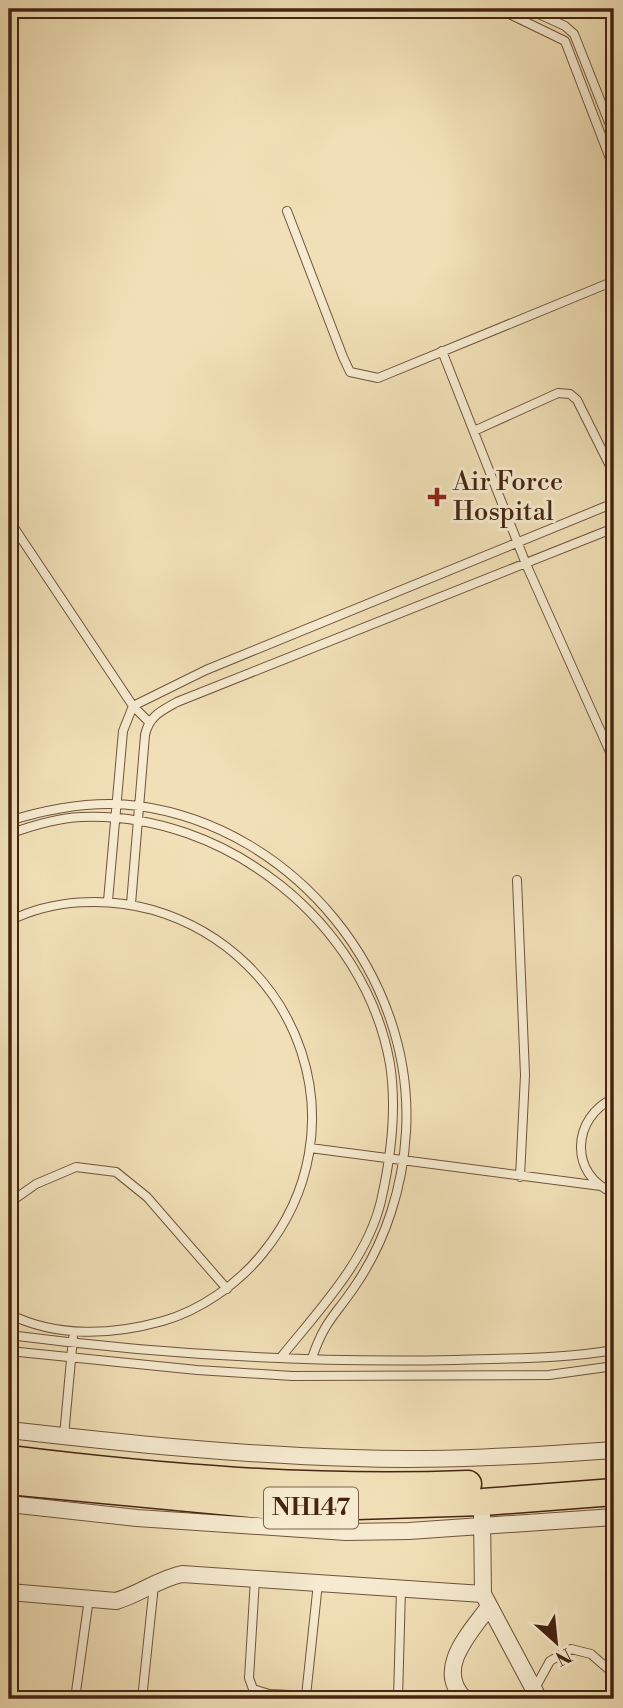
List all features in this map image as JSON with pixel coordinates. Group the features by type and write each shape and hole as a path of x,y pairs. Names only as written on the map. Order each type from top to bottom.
{"highway":[{"name":"NH147","path":"9,1460 134,1474 327,1486 433,1486 612,1503"},
{"name":"NH147","path":"9,1481 293,1508 482,1514 612,1503"}],"street":[{"path":"9,1430 230,1452 355,1458 484,1458 614,1450"},
{"path":"9,1504 137,1518 334,1532 409,1531 482,1514 485,1601 537,1695"},
{"path":"9,1592 116,1601 130,1597 154,1582 182,1574 401,1588 485,1601"},
{"path":"466,1699 452,1680 452,1668 460,1647 485,1601"}],"lane":[{"path":"499,9 565,41 614,169"},
{"path":"528,9 565,26 574,34 614,135"},
{"path":"288,211 351,372 378,377 614,281"},
{"path":"442,351 526,564 614,761"},
{"path":"474,430 558,393 570,394 577,400 614,474"},
{"path":"108,901 123,731 133,706 206,670 614,503"},
{"path":"9,520 133,706 148,721"},
{"path":"148,721 177,702 614,528"},
{"path":"131,904 148,721"},
{"path":"9,821 78,804 140,806 230,834 260,852 326,907 348,935 386,1003 398,1041 406,1090 406,1133 389,1222 355,1287 321,1331 313,1358"},
{"path":"9,834 78,817 139,823 223,848 262,870 325,927 348,957 366,990 390,1063 393,1130 374,1224 359,1252 282,1356"},
{"path":"517,880 525,1087 520,1177"},
{"path":"9,921 63,904 108,901 131,904 185,920 232,949 271,989 298,1038 311,1092 310,1149 303,1181 290,1212 273,1241 252,1266 227,1289 180,1316 128,1331 74,1332 23,1321 9,1314"},
{"path":"614,1098 590,1115 580,1145 588,1173 601,1186 614,1193"},
{"path":"310,1149 601,1186"},
{"path":"9,1203 36,1184 76,1167 90,1166 116,1172 147,1197 227,1289"},
{"path":"64,1436 74,1332"},
{"path":"9,1335 139,1351 376,1362 541,1358 614,1350"},
{"path":"9,1351 292,1376 549,1375 614,1366"},
{"path":"255,1579 250,1684 258,1691 374,1699"},
{"path":"142,1699 154,1582"},
{"path":"306,1696 318,1583"},
{"path":"398,1699 401,1588"},
{"path":"75,1699 89,1598"},
{"path":"537,1695 550,1661 571,1649 591,1654 614,1674"}],"place":[{"name":"Air Force Hospital","path":"437,497"}]}
